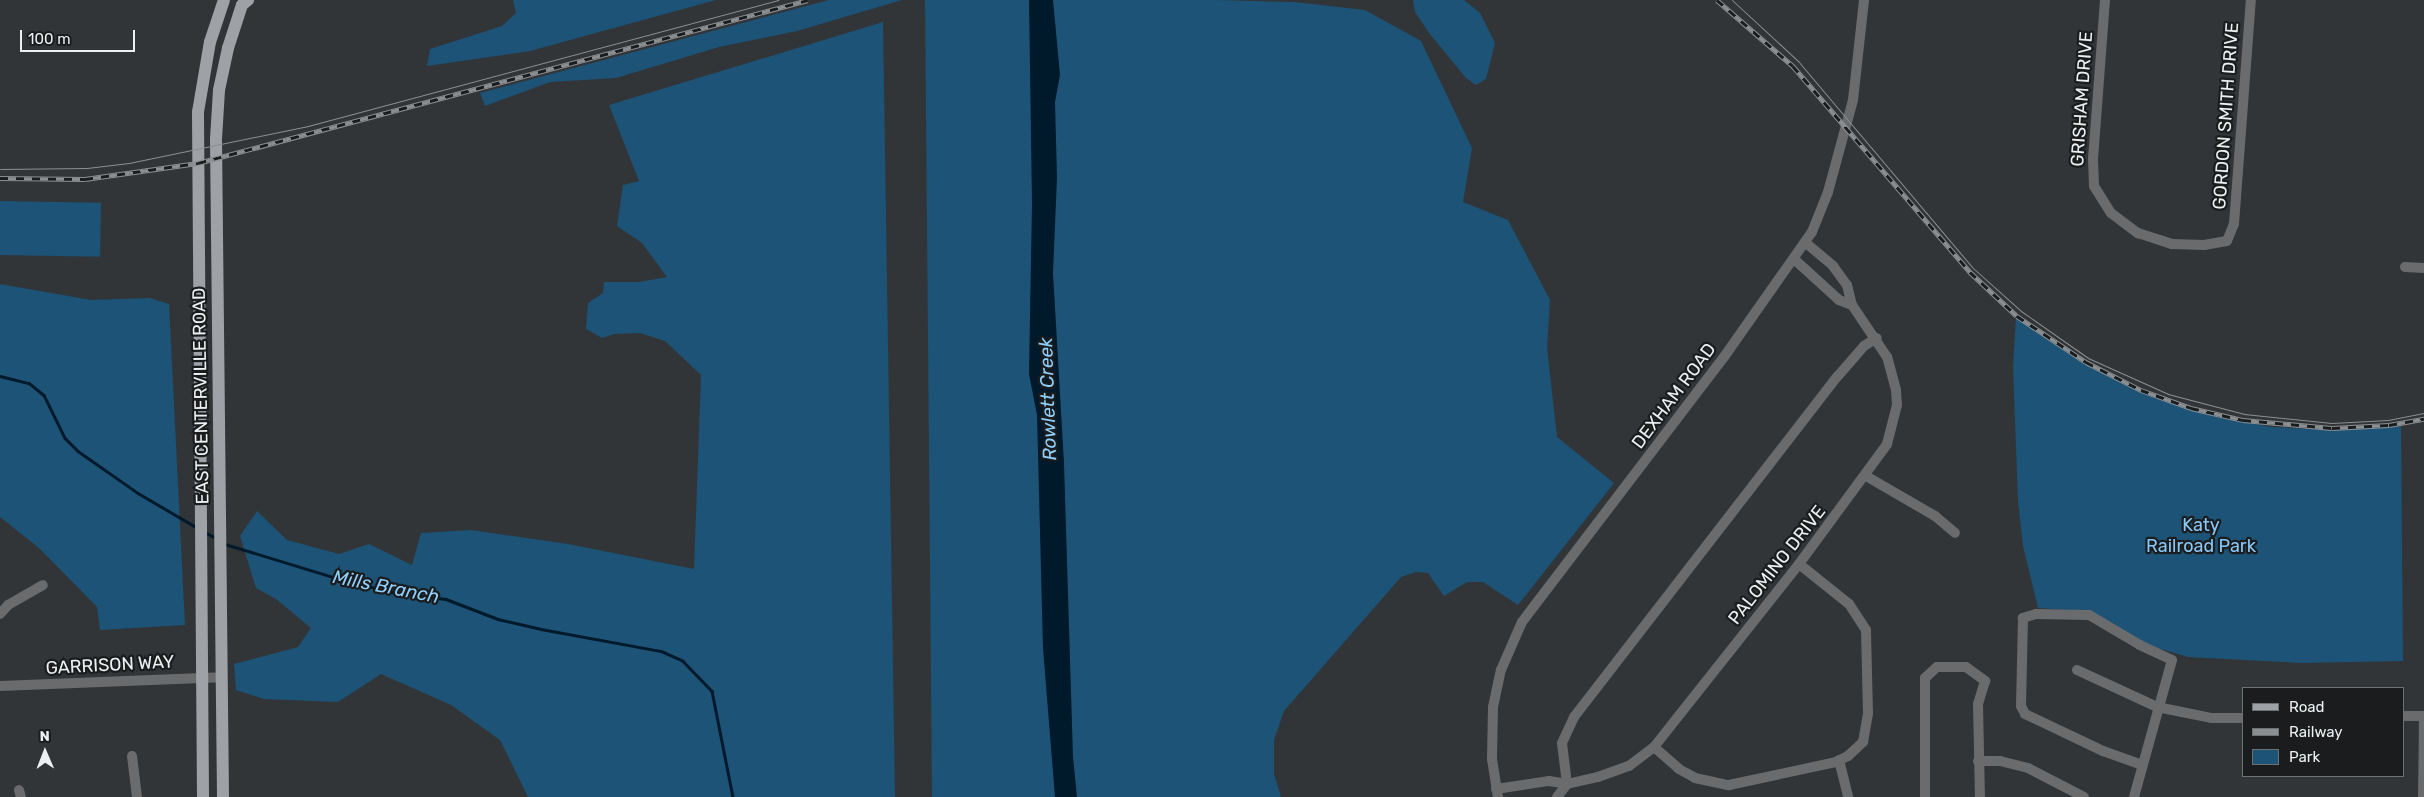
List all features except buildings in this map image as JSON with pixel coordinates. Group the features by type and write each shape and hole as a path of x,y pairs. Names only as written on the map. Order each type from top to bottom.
{"main road":[{"name":"EAST CENTERVILLE ROAD","path":"203,797 202,677 204,596 198,254 198,112 204,68 224,0"},
{"name":"EAST CENTERVILLE ROAD","path":"223,797 216,139 224,66 242,5 248,0"},
{"path":"204,68 224,66"},
{"path":"198,254 217,254"},
{"path":"200,405 218,405"}],"street":[{"name":"DEXHAM ROAD","path":"1497,793 1492,759 1493,707 1501,670 1522,622 1670,430 1806,243 1826,198 1850,113 1858,73 1864,0"},
{"name":"GRISHAM DRIVE","path":"2105,0 2093,158 2094,186 2111,213 2128,227 2148,238 2172,244 2217,245 2232,235"},
{"name":"GORDON SMITH DRIVE","path":"2232,235 2251,0"},
{"name":"PALOMINO DRIVE","path":"1806,243 1842,279 1851,294 1852,305"},
{"name":"PALOMINO DRIVE","path":"1497,793 1549,781 1567,784 1617,771 1654,747 1799,564 1866,476 1887,444 1897,405 1893,374 1877,338 1852,305 1839,300 1795,260"},
{"path":"2405,267 2424,268"},
{"path":"1559,796 1567,784 1562,743 1574,717 1838,376 1864,346 1877,338"},
{"path":"1866,476 1935,516 1955,533"},
{"path":"1654,747 1679,769 1695,778 1729,785 1839,760 1857,749 1866,735 1866,630 1858,614 1849,604 1799,564"},
{"path":"0,614 4,601 43,585"},
{"path":"2134,797 2157,707 2172,660 2140,646 2089,615 2036,614 2023,618 2020,623 2021,706 2024,714 2103,751 2142,765"},
{"path":"1925,797 1925,678 1937,666 1966,667 1985,681 1978,704 1980,797"},
{"path":"2077,670 2157,707 2211,718 2242,718"},
{"name":"GARRISON WAY","path":"0,686 221,676"},
{"path":"2404,716 2424,716 2423,797"},
{"path":"132,756 136,797"},
{"path":"1839,760 1848,797"},
{"path":"1978,761 2000,761 2028,768 2084,797"}],"green space":[{"path":"513,0 716,0 530,51 427,66 430,49 502,26 516,13"},
{"path":"829,0 902,0 797,31 719,47 616,78 550,82 485,106 480,93"},
{"path":"925,0 1217,0 1294,2 1365,10 1421,41 1472,148 1463,202 1508,220 1550,300 1547,348 1557,437 1614,483 1518,605 1483,582 1467,582 1444,596 1428,573 1416,572 1401,577 1284,711 1274,740 1274,774 1281,797 932,797"},
{"path":"1413,0 1464,0 1480,13 1495,43 1486,79 1476,85 1466,78 1429,33 1415,12"},
{"path":"883,22 895,797 528,797 500,740 451,705 381,674 338,702 264,699 236,690 234,664 298,647 311,628 276,599 256,588 240,536 257,511 287,540 339,554 369,544 412,565 421,533 471,530 568,544 694,569 701,375 665,341 640,333 614,334 602,338 586,329 588,303 603,293 604,282 639,282 667,277 642,243 617,226 623,185 639,181 609,105"},
{"path":"0,201 101,203 100,257 0,255"},
{"path":"0,284 91,300 150,298 169,304 185,625 100,630 97,607 39,548 0,517"},
{"name":"Katy Railroad Park","path":"2016,317 2083,363 2155,397 2216,416 2271,427 2331,430 2401,425 2403,661 2301,663 2188,657 2140,643 2111,622 2085,611 2038,608 2023,546 2018,501 2013,367"}],"water":[{"name":"Rowlett Creek","path":"1029,0 1053,0 1060,75 1055,102 1057,178 1053,273 1064,463 1073,757 1077,797 1055,797 1043,648 1037,415 1029,374 1032,203"}],"waterway":[{"name":"Mills Branch","path":"0,376 29,383 44,395 65,438 78,451 138,493 196,527"},
{"name":"Mills Branch","path":"205,532 216,538"},
{"name":"Mills Branch","path":"225,544 333,577 395,593 446,599 498,619 541,629 661,651 683,661 712,691 733,797"}],"tram line":[{"path":"0,169 87,168 129,163 308,126 778,0"},
{"path":"1732,0 1798,61 1973,268 2021,311 2088,358 2168,394 2244,414 2332,423 2388,420 2424,413"}],"railway":[{"path":"0,178 85,179 198,163 808,0"},
{"path":"1717,0 1793,66 1970,272 2017,316 2086,362 2141,390 2191,408 2243,420 2332,428 2389,425 2424,419"}]}
